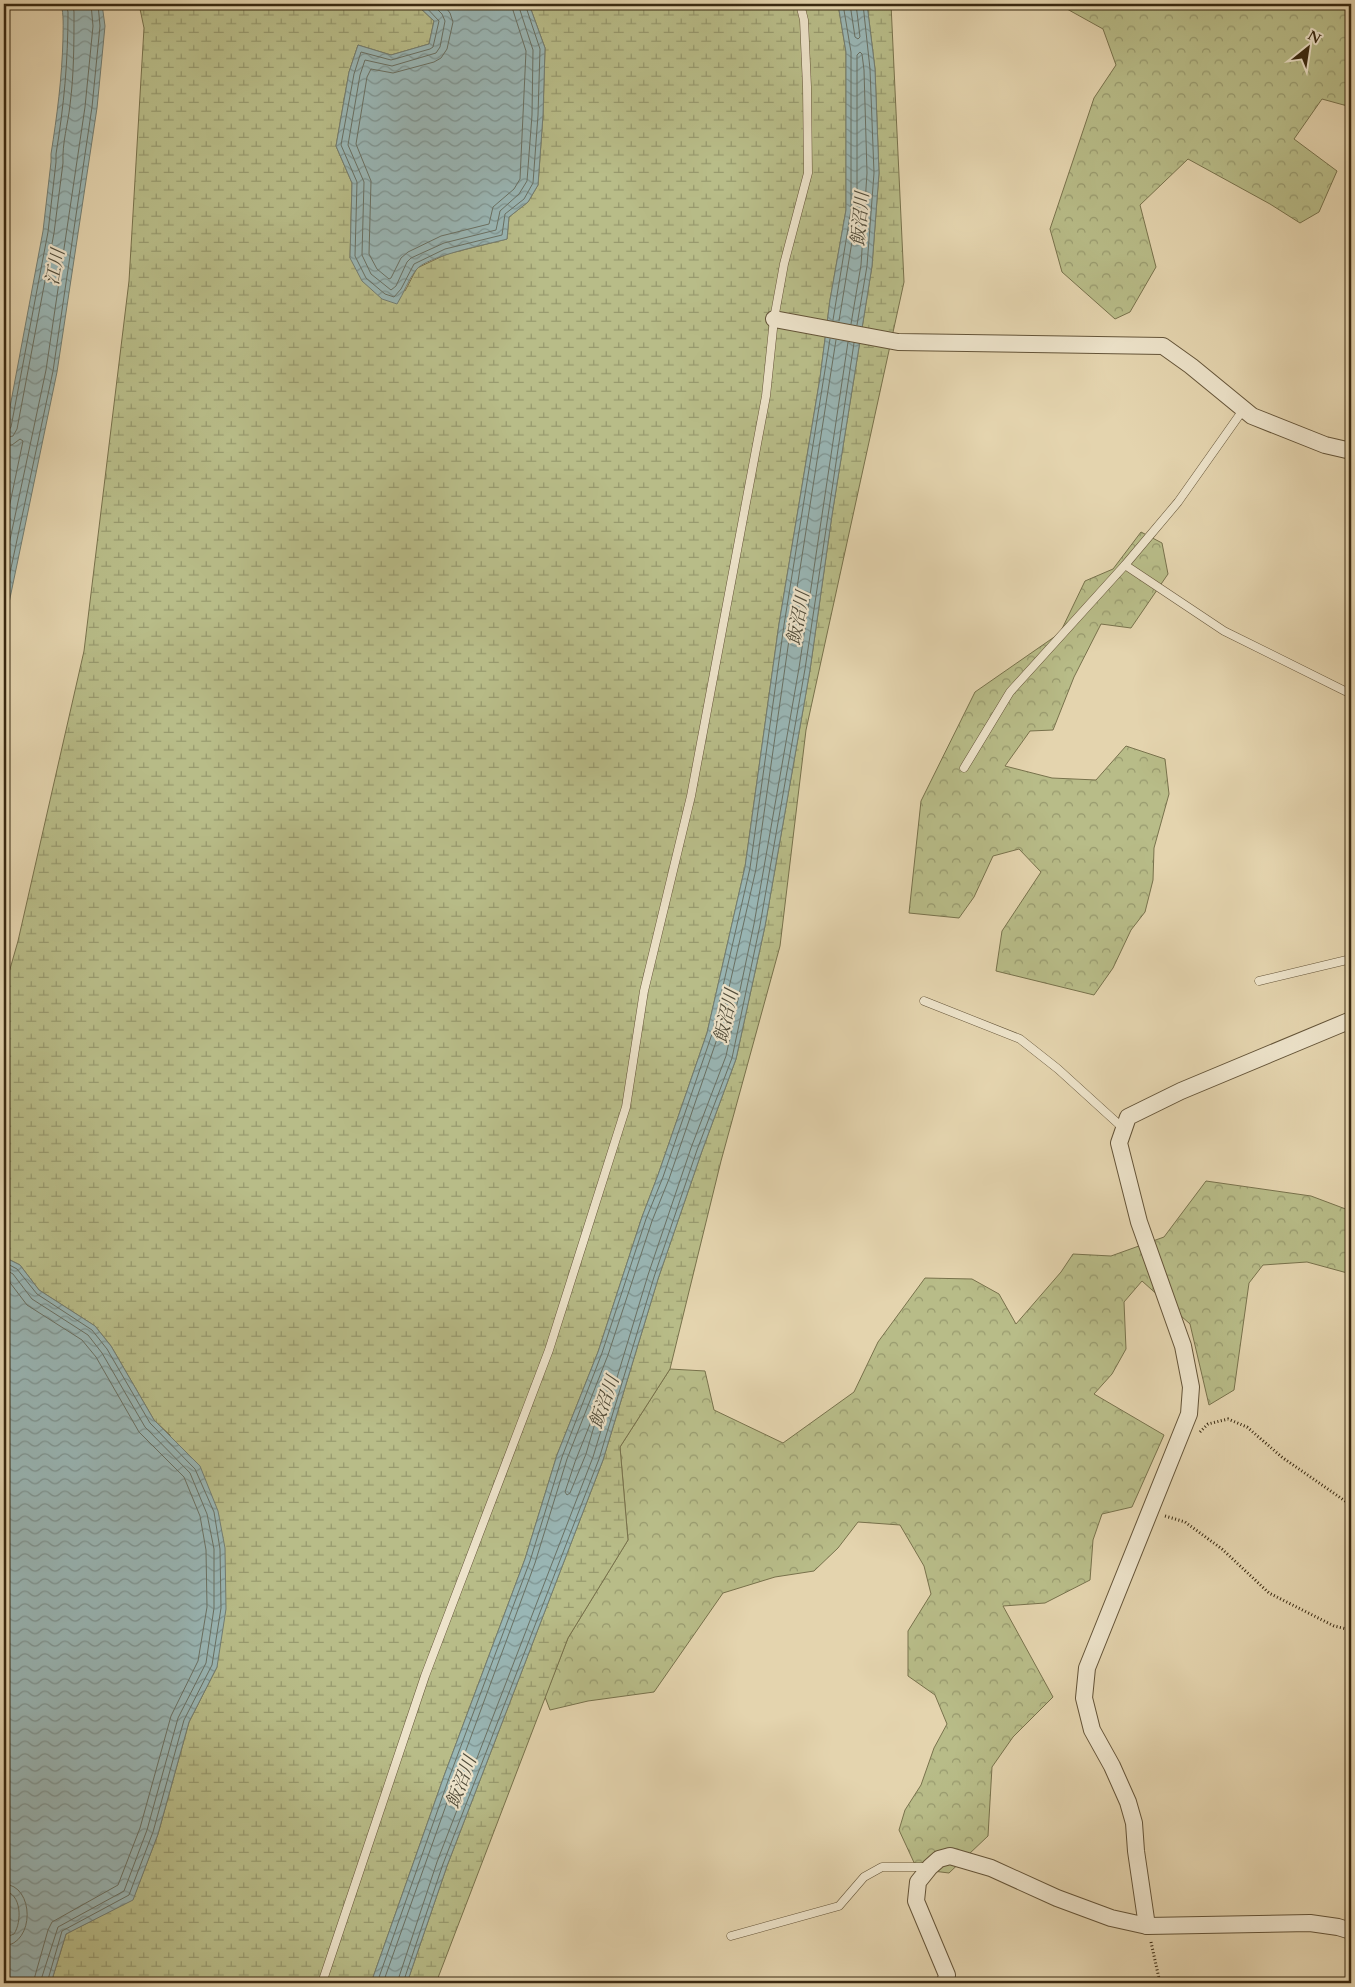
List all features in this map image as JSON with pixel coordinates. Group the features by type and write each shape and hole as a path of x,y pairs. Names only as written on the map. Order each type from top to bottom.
{"street":[{"path":"779,320 898,342 1162,346 1191,366 1252,416 1325,445 1351,451"},
{"path":"1147,1926 1134,1824 1128,1802 1112,1766 1092,1730 1084,1698 1087,1668 1189,1414 1191,1386 1183,1346 1139,1222 1119,1142 1128,1117 1181,1091 1351,1020"},
{"path":"945,1983 947,1975 916,1901 918,1882 939,1859 950,1856 991,1868 1057,1898 1111,1918 1147,1926 1310,1923 1351,1931"}],"lane":[{"path":"322,1983 425,1676 549,1350 626,1107 644,991 693,787 766,396 779,320 784,264 808,173 804,20 800,4"},
{"path":"964,768 1010,692 1125,565 1178,502 1244,410"},
{"path":"1125,565 1224,632 1351,694"},
{"path":"1259,980 1351,959"},
{"path":"924,1001 1020,1039 1058,1069 1124,1129"},
{"path":"731,1936 839,1906 864,1877 882,1867 930,1867"}],"path":[{"path":"1194,1438 1208,1424 1228,1419 1247,1427 1283,1458 1351,1505"},
{"path":"1150,1511 1185,1522 1222,1548 1269,1593 1334,1626 1351,1630"},
{"path":"1147,1926 1160,1983"}],"green space":[{"path":"139,4 416,4 434,21 429,44 391,55 358,45 349,72 336,146 352,183 350,258 405,291 417,268 447,254 507,239 509,217 528,202 538,185 545,48 529,4 838,4 846,52 846,210 779,624 745,867 707,1033 642,1217 598,1352 557,1455 525,1559 444,1776 371,1983 51,1983 66,1934 133,1899 158,1834 189,1722 217,1667 170,1435 154,1420 111,1346 95,1326 39,1290 20,1265 4,1257 4,990 18,941 84,651 129,281 144,28"},
{"path":"867,4 891,4 904,282 806,730 780,946 721,1161 670,1369 620,1447 628,1540 568,1638 436,1983 407,1983 447,1866 603,1460 658,1279 736,1059 765,926 810,670 832,515 872,266 879,173 875,69"},
{"path":"1058,4 1351,4 1351,107 1322,99 1294,139 1337,171 1319,212 1300,223 1270,204 1188,159 1140,205 1156,267 1130,312 1115,319 1062,272 1050,229 1094,98 1116,65 1103,29"},
{"path":"1141,532 1162,543 1168,574 1131,628 1101,624 1074,677 1053,730 1030,731 1005,766 1052,778 1096,780 1126,746 1165,759 1169,794 1154,848 1153,880 1145,912 1131,930 1113,968 1094,995 996,971 1002,931 1041,872 1019,849 993,856 974,897 959,918 909,913 921,801 975,692 1060,633 1085,581 1113,569"},
{"path":"1206,1181 1311,1196 1351,1211 1351,1274 1307,1262 1263,1265 1249,1283 1234,1390 1209,1405 1190,1324 1142,1281 1124,1302 1126,1349 1112,1374 1094,1394 1164,1435 1132,1507 1102,1514 1093,1540 1090,1580 1045,1603 1003,1606 1053,1697 1013,1737 992,1767 988,1836 949,1873 917,1869 899,1830 905,1810 921,1785 934,1748 947,1724 935,1695 908,1676 908,1631 931,1594 924,1566 900,1525 858,1522 838,1548 814,1571 775,1577 723,1593 654,1692 588,1701 550,1710 545,1697 568,1638 628,1540 620,1447 670,1369 705,1371 714,1410 783,1443 854,1392 878,1342 925,1278 972,1279 999,1294 1016,1324 1061,1272 1073,1254 1111,1256 1164,1237"},
{"path":"4,1886 7,1922 4,1934"}],"water":[{"name":"江川","path":"61,4 102,4 105,26 97,108 57,372 4,627 4,439 43,231 62,68 63,12"},
{"path":"416,4 529,4 545,48 543,115 538,185 528,202 509,217 507,239 444,255 422,265 413,274 397,304 382,299 362,281 350,258 352,183 336,146 349,72 358,45 391,55 429,44 434,21"},
{"name":"飯沼川","path":"838,4 867,4 875,69 879,173 872,266 832,515 810,670 765,926 736,1059 658,1279 603,1460 447,1866 407,1983 371,1983 444,1776 525,1559 557,1455 598,1352 642,1217 707,1033 745,867 779,624 846,210 846,52"},
{"path":"4,1257 20,1265 39,1290 95,1326 111,1346 154,1420 200,1466 218,1511 225,1548 226,1609 217,1667 189,1722 158,1834 133,1900 66,1934 51,1983 4,1983 4,1934 7,1922 4,1886"}]}
